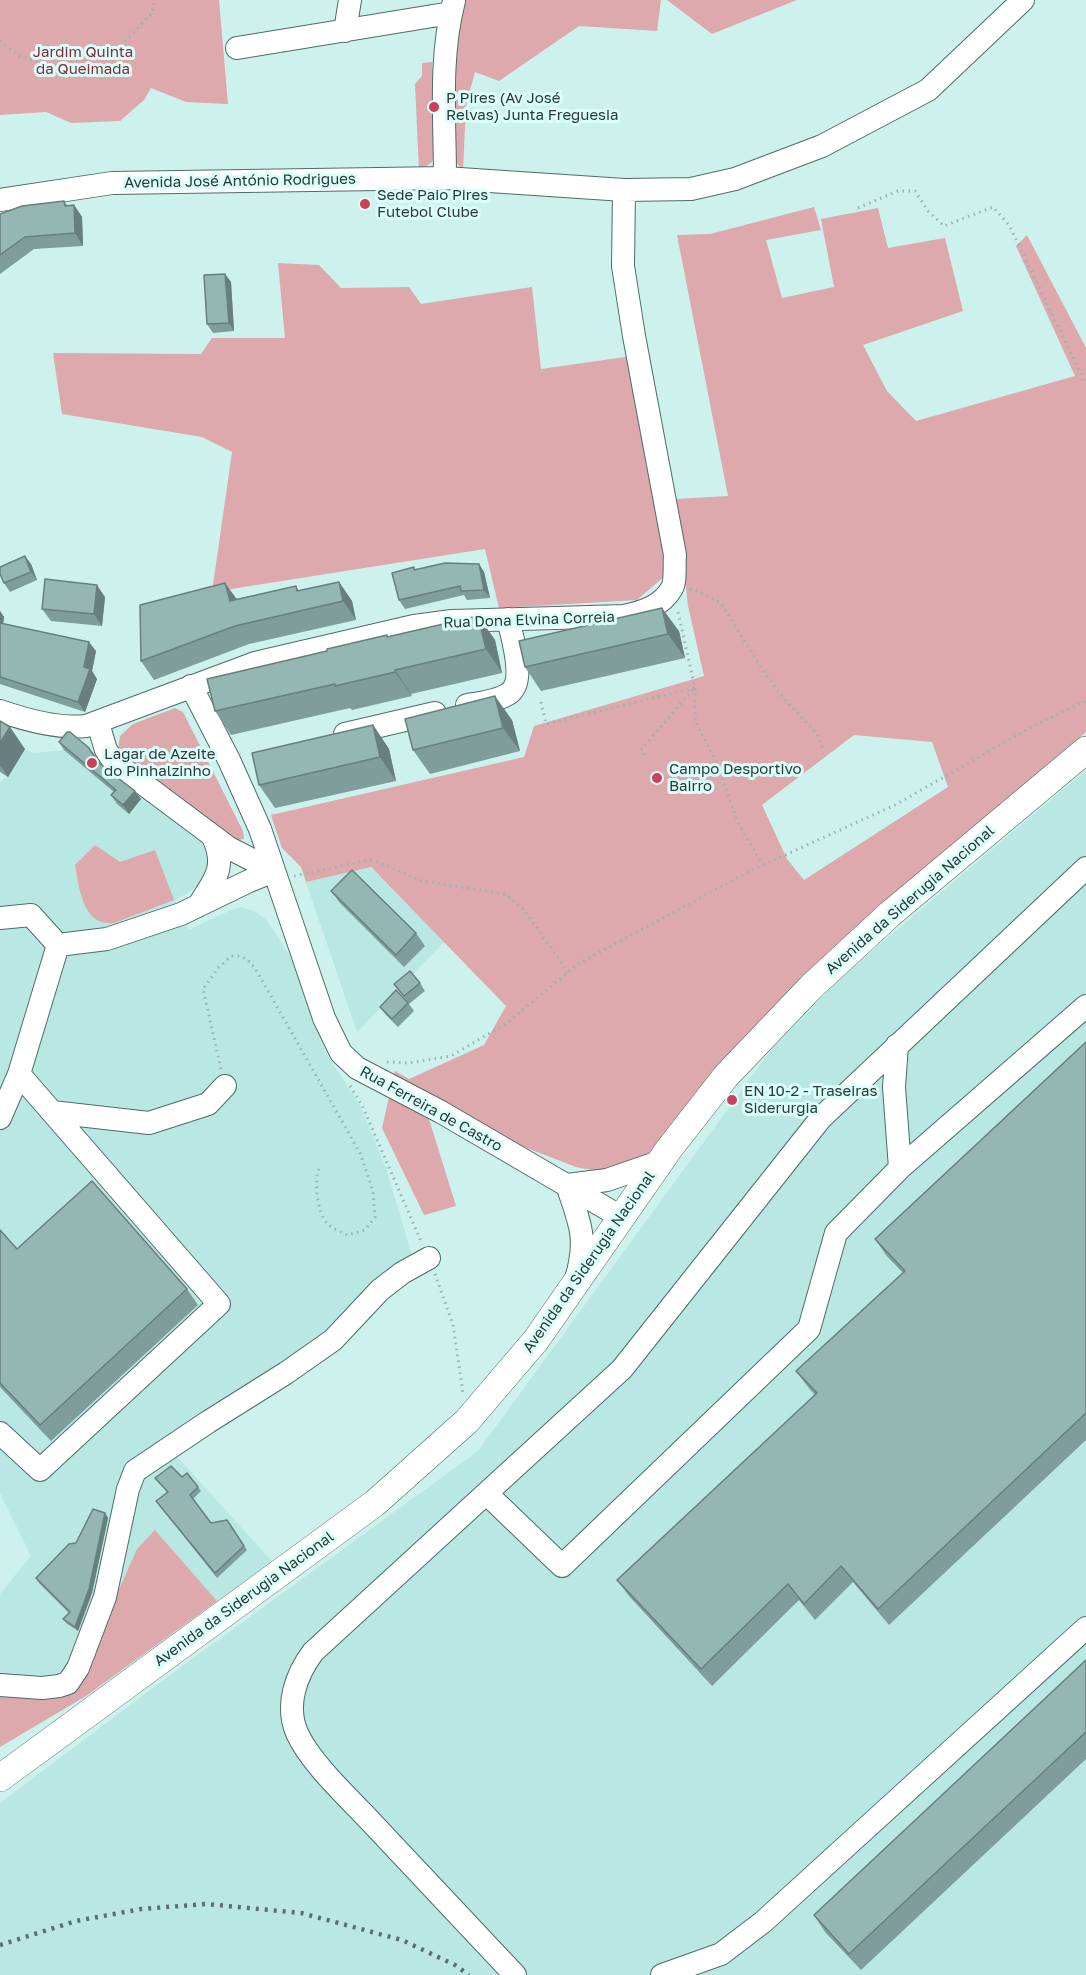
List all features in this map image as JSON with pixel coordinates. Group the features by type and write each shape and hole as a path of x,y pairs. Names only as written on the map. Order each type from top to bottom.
{"main road":[{"name":"Avenida da Siderugia Nacional","path":"0,1778 375,1503 467,1421 537,1340 659,1162 726,1076 812,987 890,914 1086,750"}],"street":[{"path":"345,31 350,0"},
{"name":"Avenida José António Rodrigues","path":"0,200 112,183 445,178 624,190 691,189 735,179 822,146 928,90 1023,0"},
{"path":"237,48 345,31 452,7 445,69 445,178"},
{"path":"624,190 623,266 680,588"},
{"name":"Rua Dona Elvina Correia","path":"98,723 255,663 414,627 452,621 624,616 645,612 680,588"},
{"path":"325,738 501,698 510,694 517,683 518,674 508,619"},
{"name":"Rua Ferreira de Castro","path":"190,686 229,760 260,829 324,1018 341,1053 357,1068 441,1112 621,1217"},
{"path":"0,711 74,728 98,723 106,750 114,762 213,837 236,852 274,871"},
{"path":"229,760 255,754"},
{"path":"236,852 248,846 256,838 260,829"},
{"path":"190,910 217,876 220,866 219,849 213,837"},
{"path":"514,1975 341,1790 310,1753 297,1732 292,1711 293,1689 300,1668 313,1652 622,1369 821,1118 1086,868"},
{"path":"58,945 107,939 190,910 274,871"},
{"path":"0,918 31,915 58,945"},
{"path":"0,1118 19,1074 58,945"},
{"path":"486,1494 562,1566 809,1329 836,1233 900,1168 1086,1005"},
{"path":"897,1045 894,1087 900,1168"},
{"path":"0,1432 40,1470 219,1304 19,1074"},
{"path":"52,1112 149,1123 208,1104 225,1086"},
{"path":"574,1284 581,1261 582,1226 567,1185 607,1180 659,1162"},
{"path":"0,1685 42,1688 59,1686 68,1683 78,1668 105,1597 128,1489 135,1471 333,1340 380,1290 402,1273 429,1258"},
{"path":"662,1975 721,1954 763,1922 1086,1628"}],"path":[{"path":"0,41 19,56 57,68 119,48 152,13 155,0"},
{"path":"858,208 898,191 915,191 928,211 944,226 993,207 1009,225 1086,384"},
{"path":"763,865 739,825 716,759 695,721 694,688 680,588 697,591 721,603 780,694 817,734 824,752"},
{"path":"541,702 546,724 694,688"},
{"path":"644,755 641,750 694,688"},
{"path":"378,1061 409,1063 451,1056 507,1023 578,964 763,865 895,805 1035,725 1086,701"},
{"path":"274,871 295,876 369,860 422,881 504,894 523,909 567,973"},
{"path":"225,1086 203,989 224,962 231,956 240,956 246,958 255,969 360,1153 374,1191 375,1217 365,1230 347,1235 327,1224 317,1201 316,1176 319,1168"},
{"path":"349,1086 362,1104 444,1297 453,1325 467,1421"}],"shaded area":[{"path":"74,739 143,797 201,839 211,866 206,882 175,900 189,930 241,907 254,911 265,919 275,932 295,965 326,1053 359,1104 386,1168 412,1255 331,1333 173,1452 276,1566 217,1601 156,1531 75,1689 0,1691 0,1594 31,1556 0,1493 0,782 8,776 25,749 33,753 64,750"},
{"path":"1086,770 1086,1975 0,1975 0,1803 170,1675 478,1451 771,1050 847,972"},
{"path":"370,867 444,942 357,1032 306,882"}],"green space":[{"name":"Jardim Quinta da Queimada","path":"0,0 219,0 228,104 186,102 151,88 144,100 120,121 71,123 46,112 0,115"},
{"path":"466,0 661,0 657,31 579,26 499,81 475,72 466,105 463,170 448,154 459,23"},
{"path":"667,0 797,0 712,34"},
{"path":"432,62 436,144 432,162 419,171 415,84 422,76 422,63"},
{"path":"814,207 821,230 766,240 782,298 834,287 821,219 878,208 888,248 945,238 963,311 863,345 887,391 916,421 1075,376 1016,246 1027,235 1086,348 1086,732 968,832 744,1040 647,1156 607,1173 576,1167 519,1145 428,1116 456,1206 424,1215 382,1128 395,1071 409,1079 484,1045 506,1006 371,867 306,882 301,867 282,848 271,815 524,757 534,726 704,676 688,606 676,499 728,496 677,235 710,234","holes":["854,735 932,742 948,787 804,880 787,859 762,805"]},
{"path":"278,263 319,265 341,288 409,287 421,304 532,287 541,369 632,356 662,514 666,575 637,600 499,608 485,549 212,592 232,452 202,437 62,414 53,353 201,354 212,338 285,338"},
{"path":"175,708 183,712 243,831 244,839 231,841 117,758 120,736 133,724"},
{"path":"95,845 120,862 155,850 174,900 114,923 104,923 95,919 84,904 75,865"},
{"path":"155,1530 217,1601 86,1696 0,1747 0,1691 75,1689 137,1549"}],"building":[{"path":"64,201 65,206 74,205 75,233 25,237 0,255 0,214 22,206"},
{"path":"225,274 229,323 207,324 204,275"},
{"path":"25,556 31,572 4,583 0,567"},
{"path":"445,563 479,564 484,590 461,591 460,586 399,600 392,573 414,567 414,570"},
{"path":"45,579 97,585 94,614 42,609"},
{"path":"339,582 343,601 235,626 141,661 140,605 225,583 230,601 296,586 297,591"},
{"path":"662,608 668,634 525,667 519,641"},
{"path":"478,616 486,649 335,686 335,684 215,711 207,679 387,635 387,637"},
{"path":"0,623 89,642 84,667 90,669 78,702 0,677"},
{"path":"495,696 503,728 413,750 405,719"},
{"path":"0,721 10,727 0,743"},
{"path":"373,725 380,757 259,785 252,753"},
{"path":"67,732 88,747 100,764 135,791 123,805 111,795 116,790 59,742"},
{"path":"352,870 416,933 396,955 331,891"},
{"path":"410,971 420,983 404,996 394,984"},
{"path":"396,990 408,1003 392,1019 380,1007"},
{"path":"1086,1042 1086,1413 878,1609 841,1566 804,1604 788,1584 701,1669 617,1580 817,1393 796,1371 905,1271 875,1239"},
{"path":"92,1181 187,1289 40,1425 0,1383 0,1230 17,1249"},
{"path":"171,1466 182,1477 187,1473 198,1487 190,1495 211,1523 227,1520 244,1546 215,1573 156,1501 168,1492 155,1478"},
{"path":"93,1509 105,1513 89,1589 75,1627 63,1619 70,1612 36,1578 69,1544 76,1543"},
{"path":"1086,1660 1086,1732 849,1954 814,1915"}],"railway":[{"path":"0,1945 76,1921 141,1909 206,1904 301,1913 402,1940 455,1965 469,1975"}],"place":[{"name":"P Pires (Av José Relvas) Junta Freguesia","path":"434,107"},
{"name":"Sede Paio Pires Futebol Clube","path":"365,204"},
{"name":"Lagar de Azeite do Pinhalzinho","path":"92,763"},
{"name":"Campo Desportivo Bairro","path":"657,778"},
{"name":"EN 10-2 - Traseiras Siderurgia","path":"732,1100"}]}
